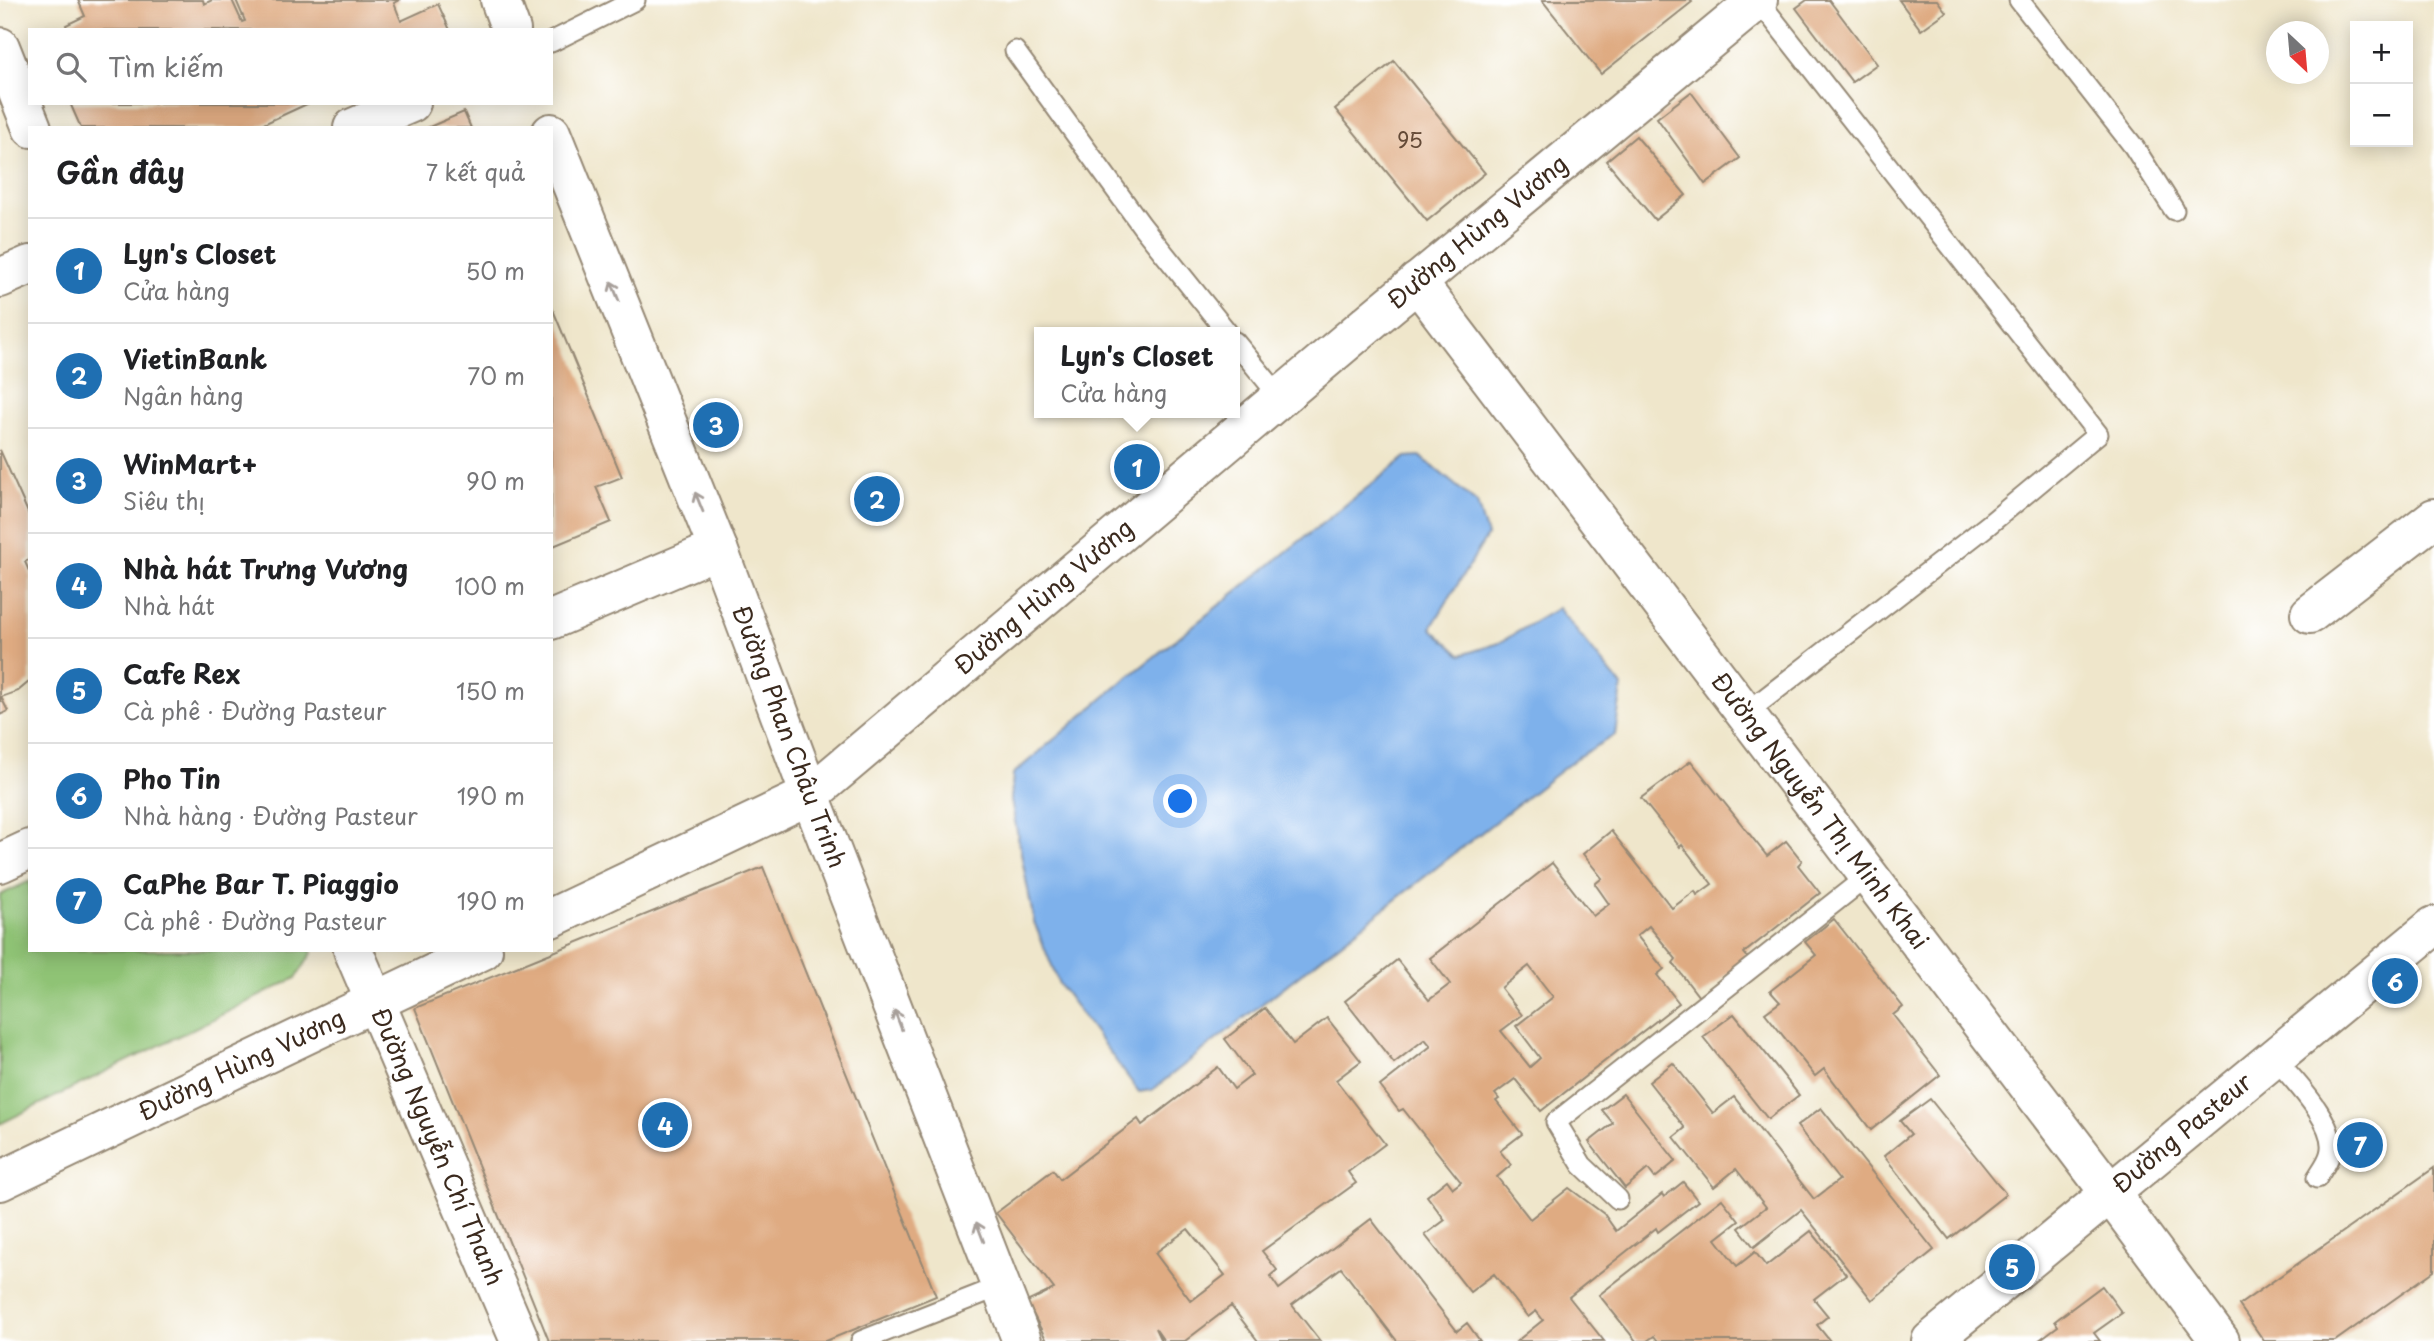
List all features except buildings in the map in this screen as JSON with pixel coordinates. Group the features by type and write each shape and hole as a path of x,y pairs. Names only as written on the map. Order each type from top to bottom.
{"street":[{"path":"500,0 510,28"},
{"name":"Đường Hùng Vương","path":"553,917 810,795 1417,282 1758,0"},
{"path":"0,47 31,126"},
{"path":"358,126 406,105"},
{"path":"541,105 548,126"},
{"name":"Đường Phan Châu Trinh","path":"553,138 718,549 810,795 1022,1341"},
{"path":"0,278 28,266"},
{"name":"Đường Nguyễn Thị Minh Khai","path":"1417,282 2220,1341"},
{"path":"2311,614 2434,519"},
{"path":"553,619 718,549"},
{"path":"0,863 28,850"},
{"name":"Đường Pasteur","path":"1931,1341 2434,926"},
{"name":"Đường Nguyễn Chí Thanh","path":"354,952 520,1341"},
{"name":"Đường Hùng Vương","path":"0,1181 479,952"}],"lane":[{"path":"553,41 635,0"},
{"name":"Đường Hùng Vương","path":"1746,713 1987,526 2098,434 1758,0"},
{"path":"2019,0 2134,147 2174,210"},
{"path":"1015,51 1142,226 1223,327"},
{"path":"1240,348 1280,397"},
{"path":"1618,1199 1583,1165 1556,1122 1869,875"},
{"path":"2274,1057 2322,1117 2330,1134 2331,1153 2317,1178"},
{"path":"861,1341 1001,1286"}],"green space":[{"path":"28,882 28,952 312,953 296,978 0,1124 0,895"}],"water":[{"path":"1420,456 1477,503 1487,536 1431,628 1461,655 1499,643 1558,608 1622,687 1615,735 1578,757 1152,1090 1139,1092 1059,984 1034,922 1011,800 1013,774 1122,682 1406,457"}],"place":[{"name":"WinMart+","path":"716,425"},
{"name":"Lyn's Closet","path":"1137,467"},
{"name":"VietinBank","path":"877,499"},
{"name":"Pho Tin","path":"2395,981"},
{"name":"Nhà hát Trưng Vương","path":"665,1125"},
{"name":"CaPhe Bar T. Piaggio","path":"2360,1145"},
{"name":"Cafe Rex","path":"2012,1267"}]}
